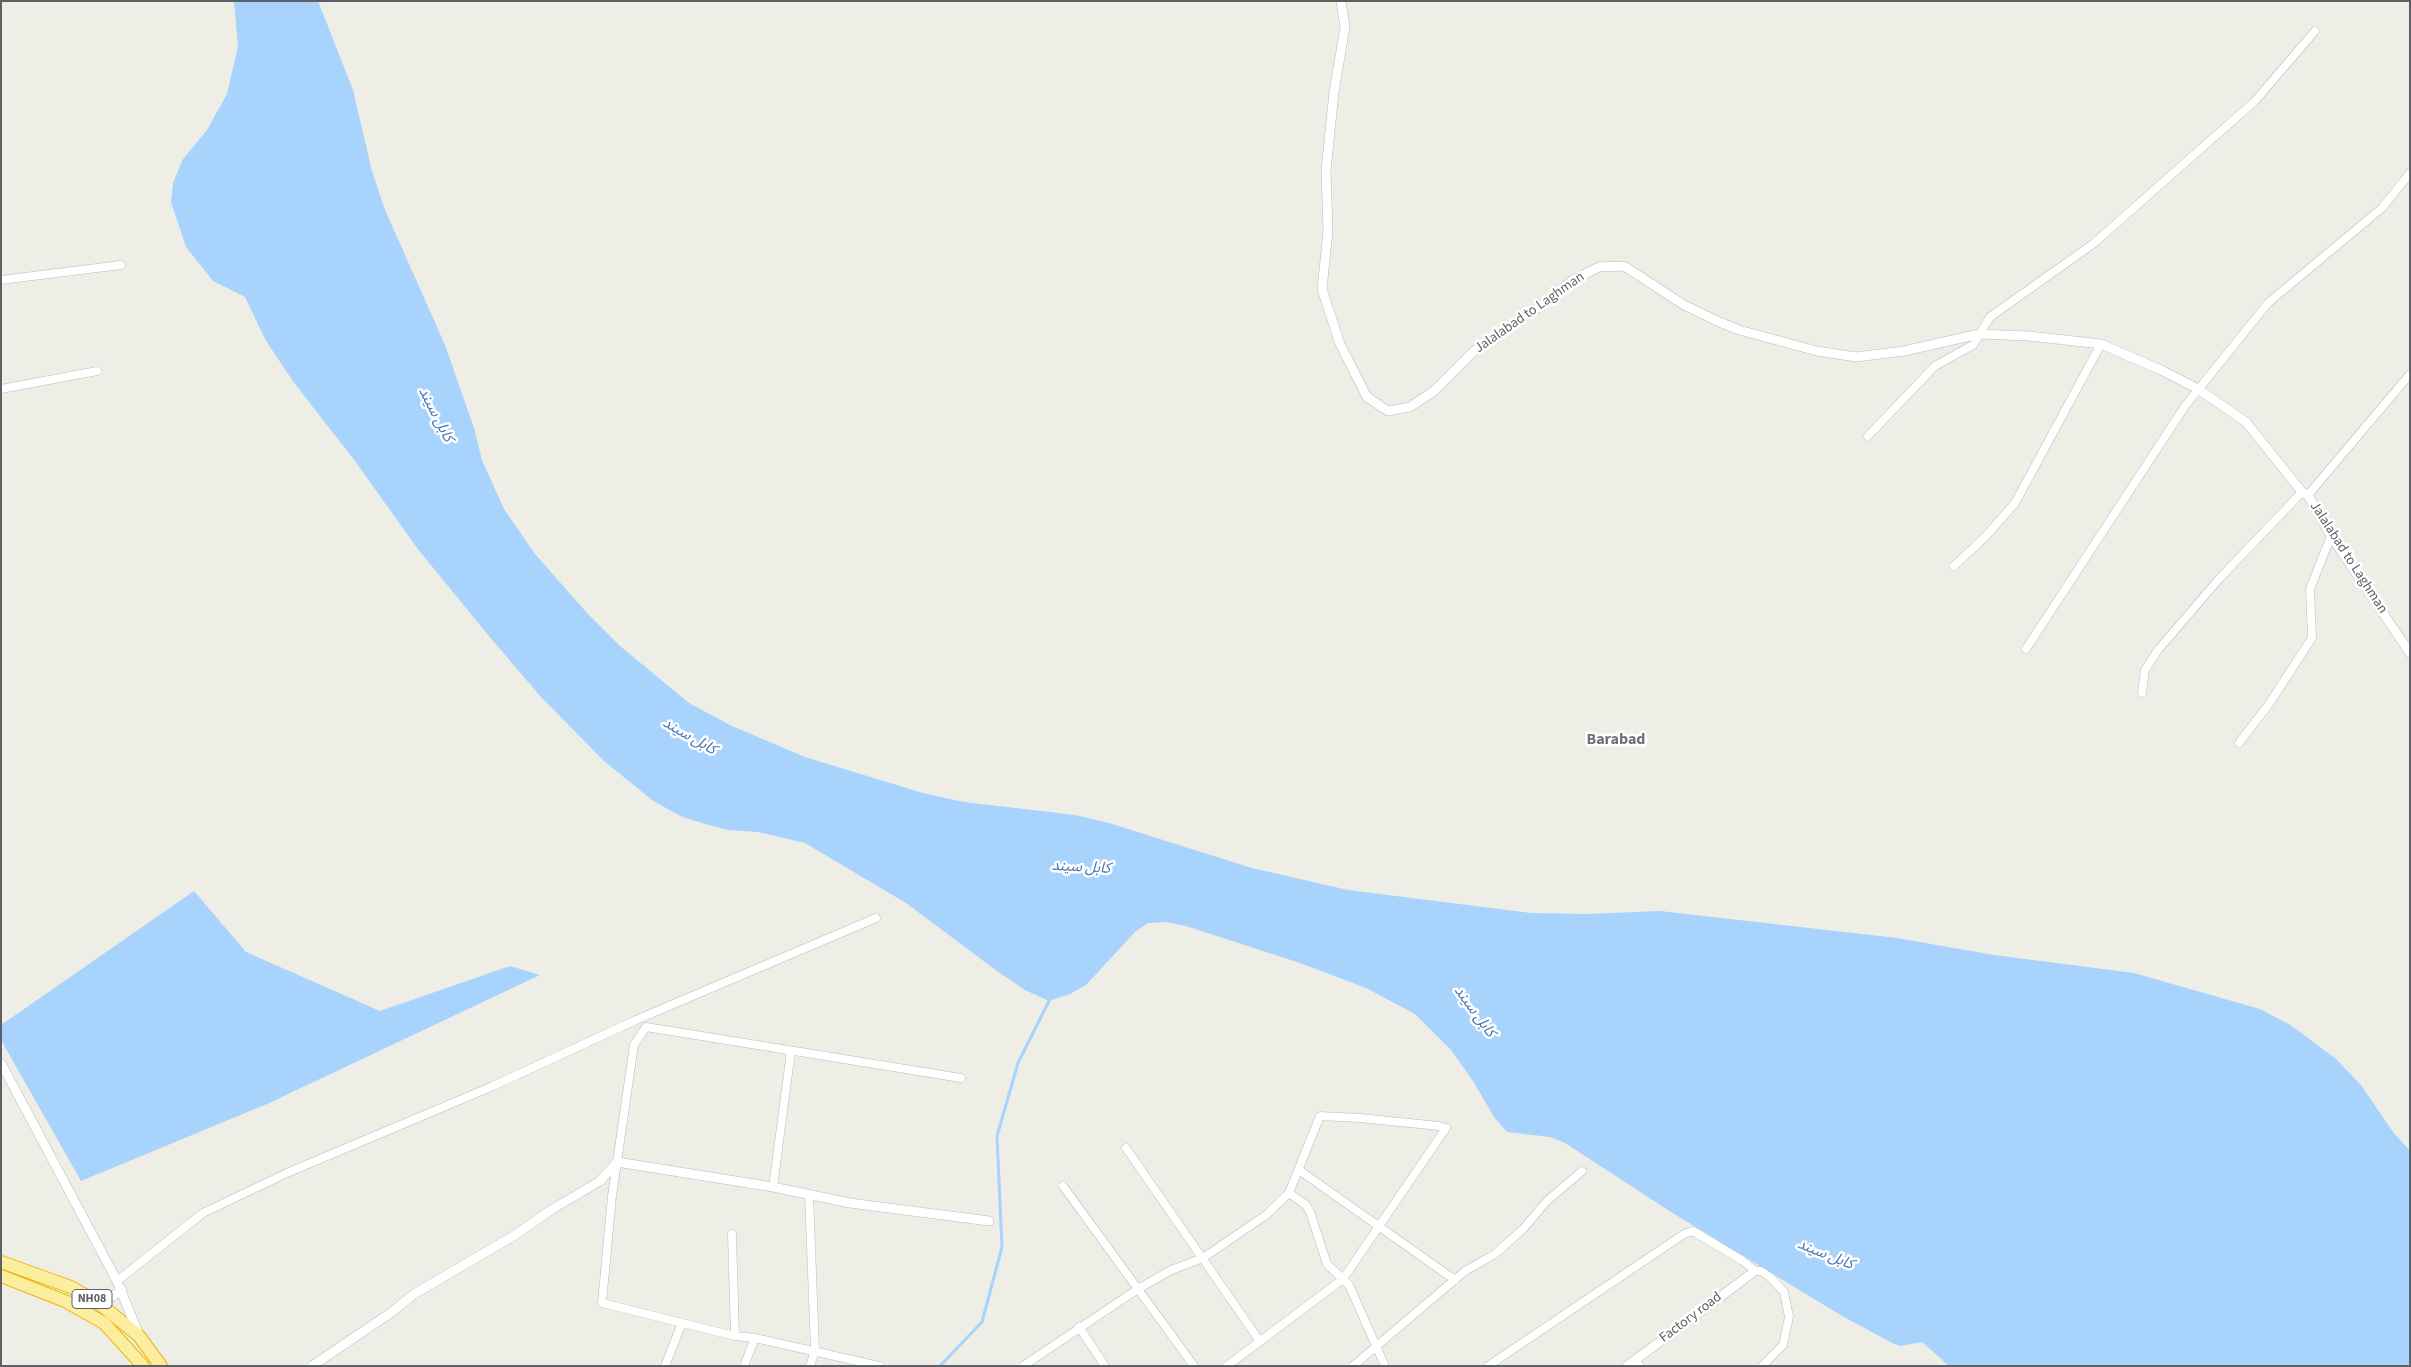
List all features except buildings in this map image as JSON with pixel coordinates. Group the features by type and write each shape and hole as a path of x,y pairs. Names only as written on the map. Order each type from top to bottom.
{"highway":[{"name":"NH08","path":"1,1262 71,1287 100,1304 139,1336 161,1366"},
{"name":"NH08","path":"1,1276 65,1302 104,1323 143,1366"}],"street":[{"name":"Jalalabad to Laghman","path":"1341,1 1345,27 1334,92 1326,170 1328,231 1322,289 1340,344 1367,397 1388,411 1410,407 1434,391 1474,351 1539,307 1573,280 1599,267 1624,266 1684,305 1739,330 1817,351 1856,357 1904,351 1979,334 2029,336 2101,344 2161,370 2198,389 2246,422 2305,494 2410,653"},
{"path":"1868,436 1935,366 1973,345 1990,317 2093,244 2255,101 2315,31"},
{"path":"2026,649 2185,406 2268,302 2382,208 2410,173"},
{"path":"1,280 122,265"},
{"path":"1954,566 1986,536 2015,503 2101,344"},
{"path":"1,389 97,371"},
{"path":"2142,693 2145,670 2158,650 2219,578 2305,494 2410,374"},
{"path":"2239,743 2269,704 2312,638 2310,589 2331,536"},
{"path":"117,1281 203,1213 287,1173 484,1090 636,1020 876,918"},
{"path":"879,1366 755,1338 735,1336 602,1303 617,1162 634,1045 646,1027 961,1078"},
{"path":"773,1187 791,1050"},
{"path":"1,1063 122,1290 139,1336"},
{"path":"1027,1365 1079,1327 1138,1289 1171,1270 1203,1258 1266,1215 1290,1193 1320,1116 1380,1120 1446,1128 1378,1225 1343,1279 1259,1340 1227,1366"},
{"path":"1126,1148 1259,1340"},
{"path":"617,1162 773,1187 850,1203 989,1222"},
{"path":"312,1366 392,1312 414,1294 515,1235 551,1210 600,1181 617,1162"},
{"path":"1299,1170 1455,1280"},
{"path":"1353,1366 1465,1271 1495,1254 1523,1229 1548,1201 1582,1171"},
{"path":"1063,1186 1194,1366"},
{"path":"1290,1193 1306,1205 1327,1264 1343,1279 1355,1297 1385,1366"},
{"path":"809,1194 815,1351 810,1366"},
{"path":"1488,1366 1684,1234 1693,1231 1742,1260 1755,1271 1761,1270 1784,1292 1789,1317 1783,1346 1762,1366"},
{"path":"732,1234 735,1336"},
{"name":"Factory road","path":"1634,1364 1755,1271"},
{"path":"100,1304 122,1290"},
{"path":"666,1366 682,1323"},
{"path":"1079,1327 1105,1366"},
{"path":"744,1366 755,1338"}],"water":[{"name":"کابل سيند","path":"234,1 318,1 353,90 372,171 385,210 445,345 474,428 482,460 504,509 535,554 588,614 620,646 689,703 732,726 805,757 923,793 964,802 1075,815 1109,823 1252,868 1348,890 1531,913 1587,914 1660,911 1897,938 1994,955 2134,973 2260,1009 2292,1026 2336,1059 2361,1085 2393,1132 2410,1151 2410,1366 1949,1366 1922,1342 1901,1346 1894,1344 1842,1316 1671,1212 1565,1143 1550,1137 1507,1132 1494,1117 1473,1081 1451,1050 1415,1014 1366,988 1300,963 1186,926 1166,922 1148,923 1135,932 1086,985 1070,994 1049,1001 1025,990 997,971 906,903 805,843 758,832 728,830 705,824 680,816 652,800 604,761 541,697 488,635 417,548 355,461 295,384 266,341 245,297 213,281 186,247 171,202 173,183 183,159 207,130 227,94 238,46"},
{"path":"194,891 246,952 380,1011 510,966 540,975 267,1104 81,1181 1,1040 1,1025"}],"waterway":[{"path":"940,1366 982,1322 1002,1247 997,1136 1018,1063 1051,997"}],"district":[{"name":"Barabad","path":"1616,740"}]}
